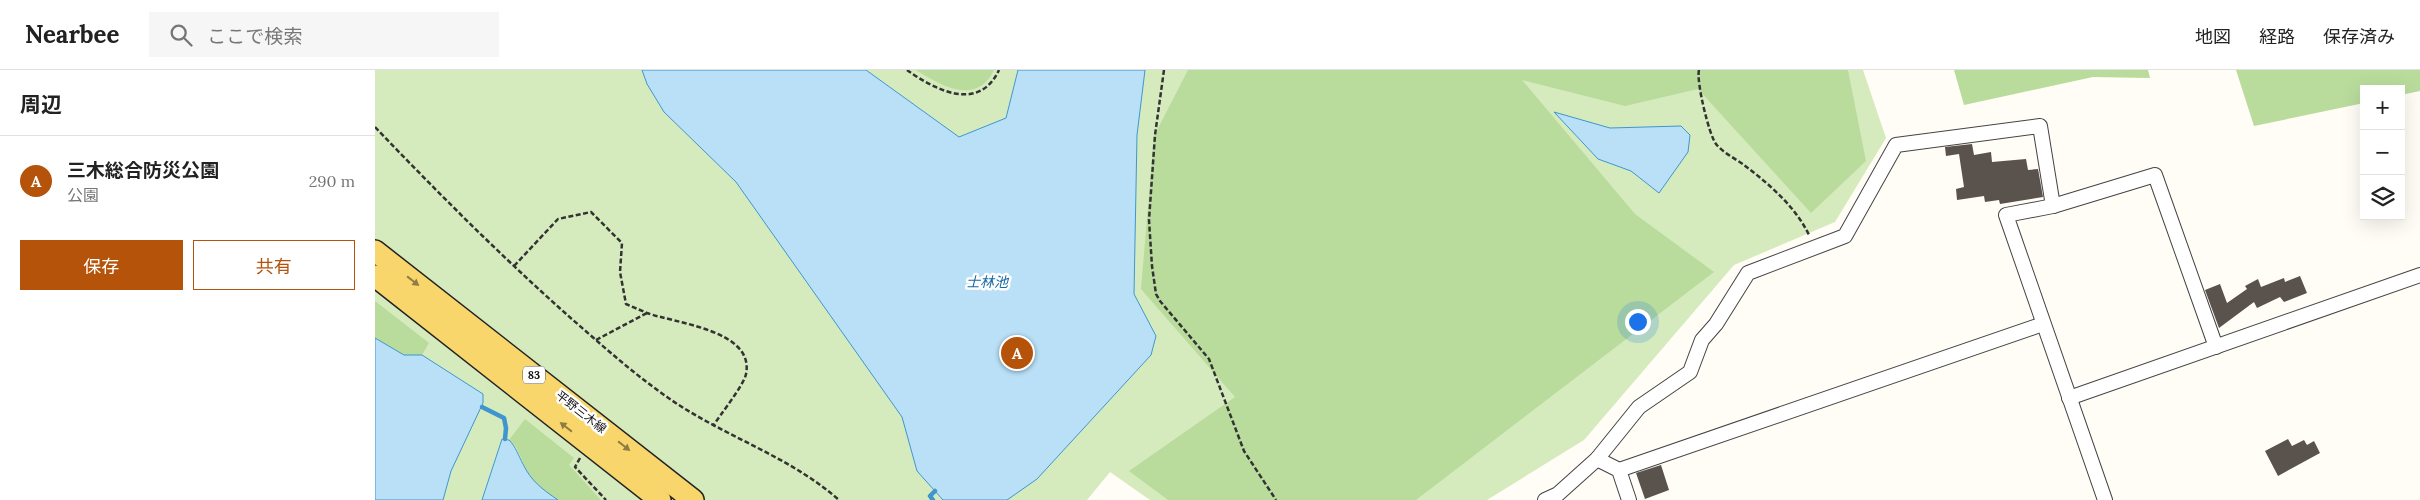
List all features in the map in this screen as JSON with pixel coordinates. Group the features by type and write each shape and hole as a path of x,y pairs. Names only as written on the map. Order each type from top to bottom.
{"main road":[{"name":"平野三木線","path":"375,251 693,500"},
{"name":"平野三木線","path":"375,276 660,500"}],"street":[{"path":"1545,500 1557,494 1597,459 1639,407 1690,372 1702,340 1716,324 1748,273 1845,236 1896,146 2040,126 2053,206"},
{"path":"2105,500 2006,215 2053,206 2155,175 2216,347"},
{"path":"2069,398 2420,275"},
{"path":"1619,470 2043,324"},
{"path":"1597,459 1619,470 1629,500"}],"path":[{"path":"907,70 942,90 961,96 972,94 983,88 996,76 999,70"},
{"path":"1164,70 1155,135 1149,220 1152,266 1157,294 1209,359 1244,452 1276,500"},
{"path":"1699,70 1697,77 1703,105 1716,144 1764,180 1795,212 1801,219 1815,247"},
{"path":"375,127 467,222 514,266 596,340 668,398 713,426 779,458 811,478 839,500"},
{"path":"514,266 559,219 591,212 622,243 620,272 626,304 647,313 716,332 740,349 746,363 746,375 713,426"},
{"path":"596,340 647,313"},
{"path":"588,444 575,467 606,500"}],"green space":[{"path":"375,70 1863,70 1886,138 1835,222 1734,265 1584,440 1487,500 1150,500 1110,472 1087,500 375,500"},
{"path":"916,70 994,70 978,88 957,90 936,82"},
{"path":"1188,70 1848,70 1866,161 1811,213 1698,89 1625,106 1522,80 1635,214 1714,272 1416,500 1168,500 1129,471 1235,397 1141,289 1154,136"},
{"path":"1954,70 2148,70 2150,78 2093,77 1964,105"},
{"path":"2236,70 2420,70 2420,91 2405,94 2405,85 2360,85 2360,104 2254,126"},
{"path":"375,301 429,343 422,355 404,355 375,338"},
{"path":"525,419 574,458 569,465 601,500 558,500 540,489 529,475 516,447 509,440"}],"water":[{"name":"士林池","path":"642,70 866,70 959,137 1006,118 1018,70 1145,70 1137,135 1134,294 1156,336 1151,355 1037,479 1007,500 943,500 917,471 902,417 736,182 664,112 647,84"},
{"path":"1554,112 1610,128 1681,126 1690,135 1688,152 1659,193 1631,171 1598,159"},
{"path":"375,338 404,355 422,355 483,394 483,403 451,471 443,500 375,500"},
{"path":"502,439 509,440 533,480 558,500 482,500"}],"building":[{"path":"1972,144 1974,155 1991,152 1992,162 2026,159 2028,170 2038,169 2043,197 2000,204 1999,200 1985,202 1984,196 1957,200 1956,189 1964,187 1959,154 1946,156 1945,147"},
{"path":"2300,276 2307,293 2284,302 2280,297 2257,308 2254,302 2219,328 2205,290 2220,284 2227,303 2247,289 2245,286 2258,279 2261,287 2284,278 2285,282"},
{"path":"2288,439 2292,446 2304,440 2307,445 2314,441 2320,453 2278,476 2265,451"},
{"path":"1661,465 1669,490 1645,499 1636,473"}],"waterway":[{"path":"482,407 504,418 506,428 505,439"},
{"path":"933,500 930,496 935,491"}],"place":[{"name":"三木総合防災公園","path":"1017,353"}]}
